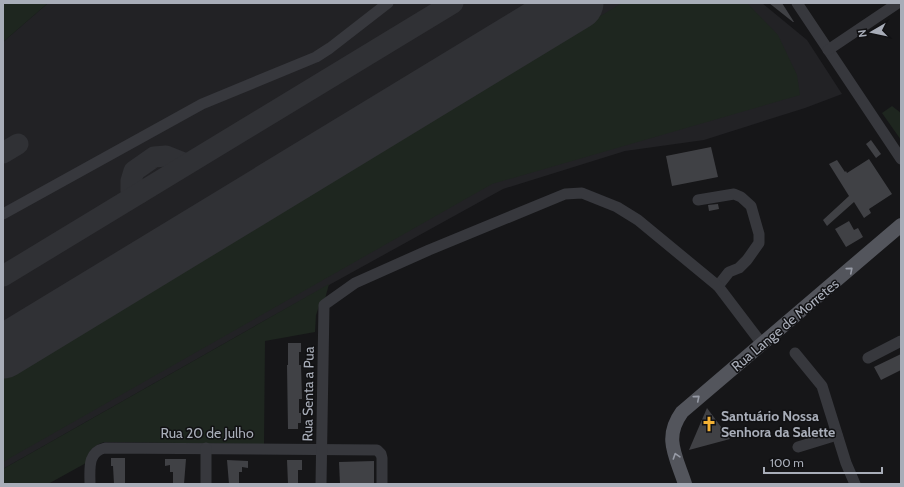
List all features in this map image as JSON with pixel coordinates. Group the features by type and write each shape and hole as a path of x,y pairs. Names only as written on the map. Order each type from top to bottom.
{"main road":[{"name":"Rua Lange de Morretes","path":"685,484 672,444 672,428 679,416 690,404 901,226"}],"street":[{"path":"3,214 202,104 316,57 330,48 388,3"},
{"path":"796,3 901,159"},
{"path":"828,50 898,3"},
{"name":"Rua Senta a Pua","path":"321,484 324,305 355,283 429,250 565,194 582,193 617,207 638,220 718,286"},
{"path":"698,200 734,194 741,197 751,206 760,234 759,243 747,260 739,268 729,272 718,286 762,344"},
{"path":"868,358 901,342"},
{"path":"795,353 822,386 837,436 855,484"},
{"path":"798,447 837,436"},
{"name":"Rua 20 de Julho","path":"90,484 90,464 94,454 106,448 206,448 377,450 380,452 382,458 382,484"},
{"path":"206,448 206,484"}],"shaded area":[{"path":"3,3 48,3 3,42"},
{"path":"48,3 762,3 807,40 842,94 805,108 704,140 625,151 503,189 262,322 3,469 3,42"},
{"path":"622,3 747,3 778,35 797,75 800,95 492,184 3,462 3,375"},
{"path":"892,106 901,113 901,140 882,113"},
{"path":"329,284 325,299 319,306 316,315 315,332 265,341 264,444 104,442 97,445 92,450 88,455 86,463 48,484 3,484 3,469"}],"building":[{"path":"769,3 782,3 794,22 793,22"},
{"path":"871,140 881,154 876,158 866,144"},
{"path":"711,147 718,177 672,186 666,156"},
{"path":"869,159 892,194 869,209 871,213 864,218 854,202 827,226 823,220 849,196 829,164 837,160 847,173"},
{"path":"718,204 719,209 709,211 708,205"},
{"path":"849,221 854,230 858,228 863,237 846,247 835,229"},
{"path":"288,343 301,343 299,365 301,365 302,399 299,399 301,423 298,423 298,429 288,429"},
{"path":"901,354 901,370 881,380 874,367"},
{"name":"Santuário Nossa Senhora da Salette","path":"707,408 730,439 689,450"},
{"path":"111,458 125,458 125,484 114,484"},
{"path":"165,459 186,459 184,484 173,484 173,472 170,472 170,465 165,466"},
{"path":"227,460 248,461 248,468 242,467 242,472 239,472 239,484 229,484"},
{"path":"287,460 302,460 302,470 298,470 298,484 288,484"},
{"path":"374,461 374,484 340,484 339,462"}],"taxiway":[{"path":"3,276 453,3"},
{"path":"3,153 18,144"},
{"path":"140,193 131,191 131,181 134,171 154,157 166,156 186,164"}],"runway":[{"path":"3,352 577,3"}],"place":[{"name":"Santuário Nossa Senhora da Salette","path":"709,424"}]}
